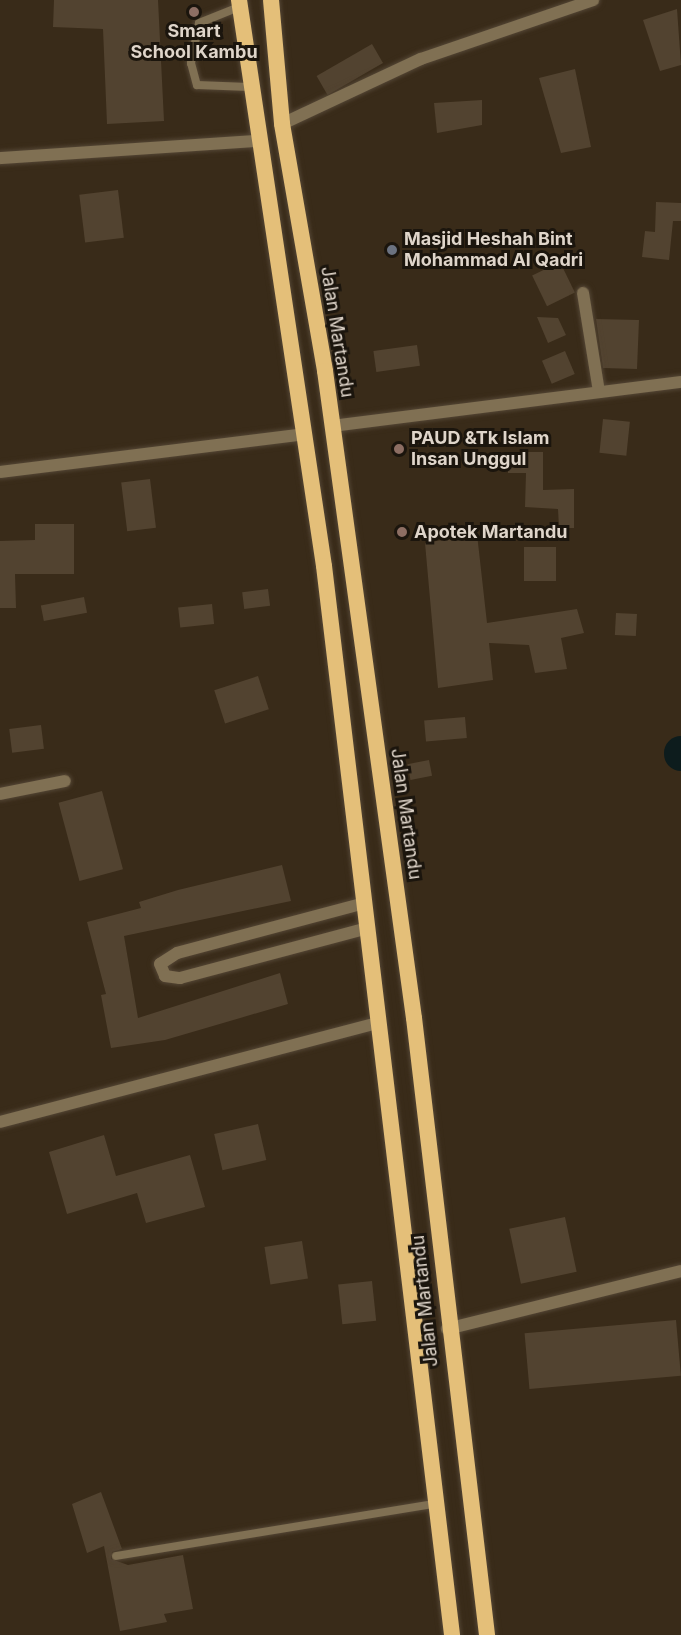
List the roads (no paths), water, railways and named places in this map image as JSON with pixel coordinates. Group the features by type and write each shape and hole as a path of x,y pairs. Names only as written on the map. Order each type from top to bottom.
{"highway":[{"name":"Jalan Martandu","path":"270,0 282,124 332,426 414,1018 447,1329 487,1635"},
{"name":"Jalan Martandu","path":"239,4 256,141 306,434 324,566 361,904 378,1023 452,1635"},
{"path":"324,566 351,563"}],"street":[{"path":"282,124 421,59 593,0"},
{"path":"0,158 256,141"},
{"path":"583,293 599,392"},
{"path":"332,426 681,382"},
{"path":"0,472 306,434"},
{"path":"0,794 65,781"},
{"path":"361,904 177,953 160,964 165,976 180,978 364,929"},
{"path":"0,1122 378,1023"},
{"path":"447,1329 681,1271"}],"lane":[{"path":"239,4 199,24 191,63 197,85 249,87"},
{"path":"116,1556 435,1504"}],"place":[{"name":"Smart School Kambu","path":"194,12"},
{"name":"Masjid Heshah Bint Mohammad Al Qadri","path":"392,250"},
{"name":"PAUD &Tk Islam Insan Unggul","path":"399,449"},
{"name":"Apotek Martandu","path":"402,532"}]}
